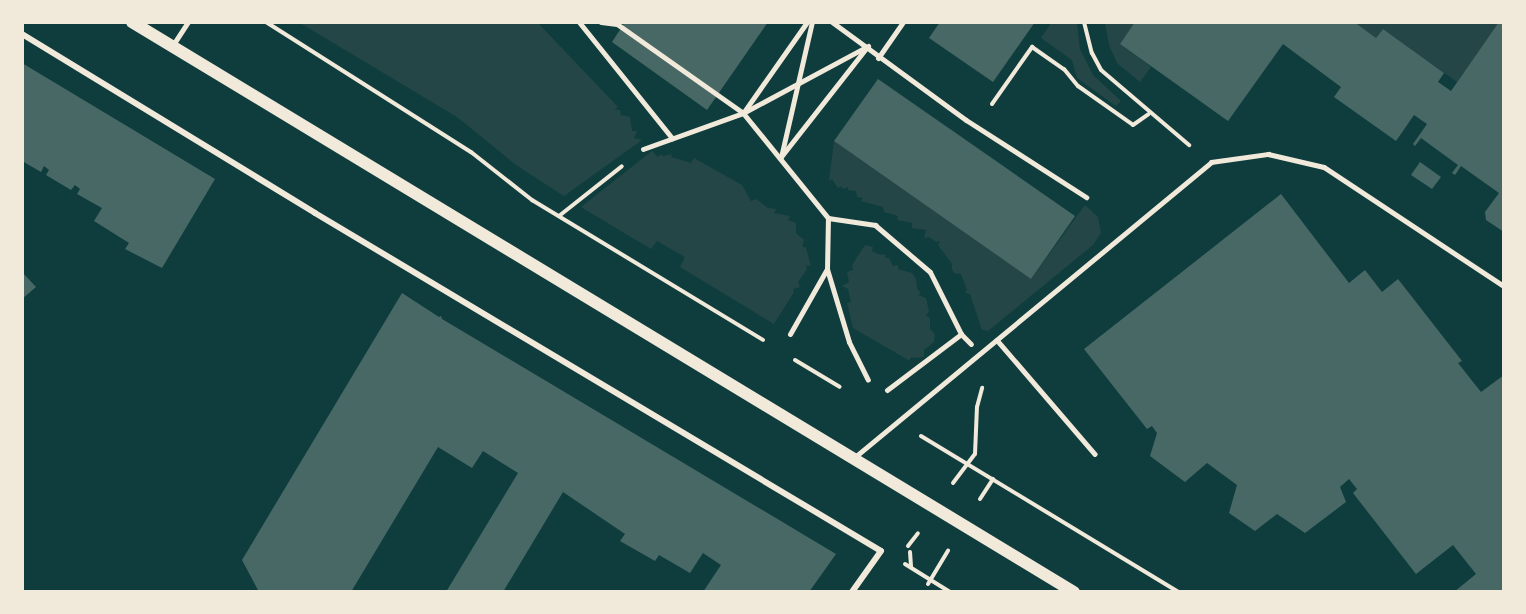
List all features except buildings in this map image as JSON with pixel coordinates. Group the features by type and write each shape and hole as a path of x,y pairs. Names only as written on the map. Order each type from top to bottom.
{"main road":[{"path":"132,22 1074,591"}],"street":[{"path":"579,22 672,138"},
{"path":"601,22 617,24 743,113 828,218 827,269 849,342 868,380"},
{"path":"743,113 807,22"},
{"path":"780,158 812,22"},
{"path":"832,22 868,46 878,58 976,127 1086,197"},
{"path":"878,58 903,22"},
{"path":"22,34 315,213 880,551 852,591"},
{"path":"643,149 743,113 868,46"},
{"path":"780,158 868,46"},
{"path":"828,218 875,225 894,241 930,273 961,334 971,344"},
{"path":"790,334 827,269"},
{"path":"887,390 961,334"}],"lane":[{"path":"172,47 188,22"},
{"path":"854,458 1211,162 1268,154 1324,166 1503,286"},
{"path":"997,340 1095,454"}],"path":[{"path":"266,22 471,152 532,200 765,341"},
{"path":"1084,22 1092,53 1101,70 1149,114 1211,162"},
{"path":"976,127 1032,47 1064,69 1078,86 1133,125 1149,114"},
{"path":"559,216 643,149"},
{"path":"786,354 846,391"},
{"path":"967,462 975,454 977,407 983,383 978,356"},
{"path":"897,422 1179,591"},
{"path":"909,546 911,567"},
{"path":"901,562 950,591"}],"shaded area":[{"path":"300,23 538,23 618,107 614,109 620,110 621,115 630,117 632,131 637,131 634,138 642,140 564,196 516,165 457,117"},
{"path":"1051,23 1077,23 1080,49 1093,75 1121,101 1116,106 1077,78 1072,60 1041,38"},
{"path":"1105,23 1135,23 1120,44 1151,67 1140,82 1117,63 1109,45"},
{"path":"1354,23 1499,23 1457,82 1383,29 1376,38"},
{"path":"834,141 1031,279 1085,205 1098,217 1101,233 1093,245 988,331 982,330 970,294 965,293 967,290 961,274 954,273 952,264 938,245 940,241 936,242 929,237 924,238 926,230 912,228 912,223 897,220 898,216 884,212 883,207 861,201 863,198 857,197 856,191 848,190 848,187 838,188 832,179 829,181"},
{"path":"652,151 658,157 661,154 663,156 672,154 671,157 691,163 694,158 742,185 751,201 756,199 768,208 776,209 774,213 790,216 788,220 796,223 796,233 804,240 802,246 806,248 811,266 806,265 807,269 798,282 800,287 793,289 794,292 774,324 680,267 685,257 657,241 651,249 581,207"},
{"path":"865,245 873,247 872,251 878,254 886,255 885,258 889,258 893,266 898,265 898,269 912,273 916,279 917,289 921,293 918,295 926,298 929,311 926,316 930,318 930,329 935,334 934,342 924,350 924,357 910,358 910,361 853,328 847,303 851,302 848,289 842,286 849,282 847,272 853,270 852,265"}]}
